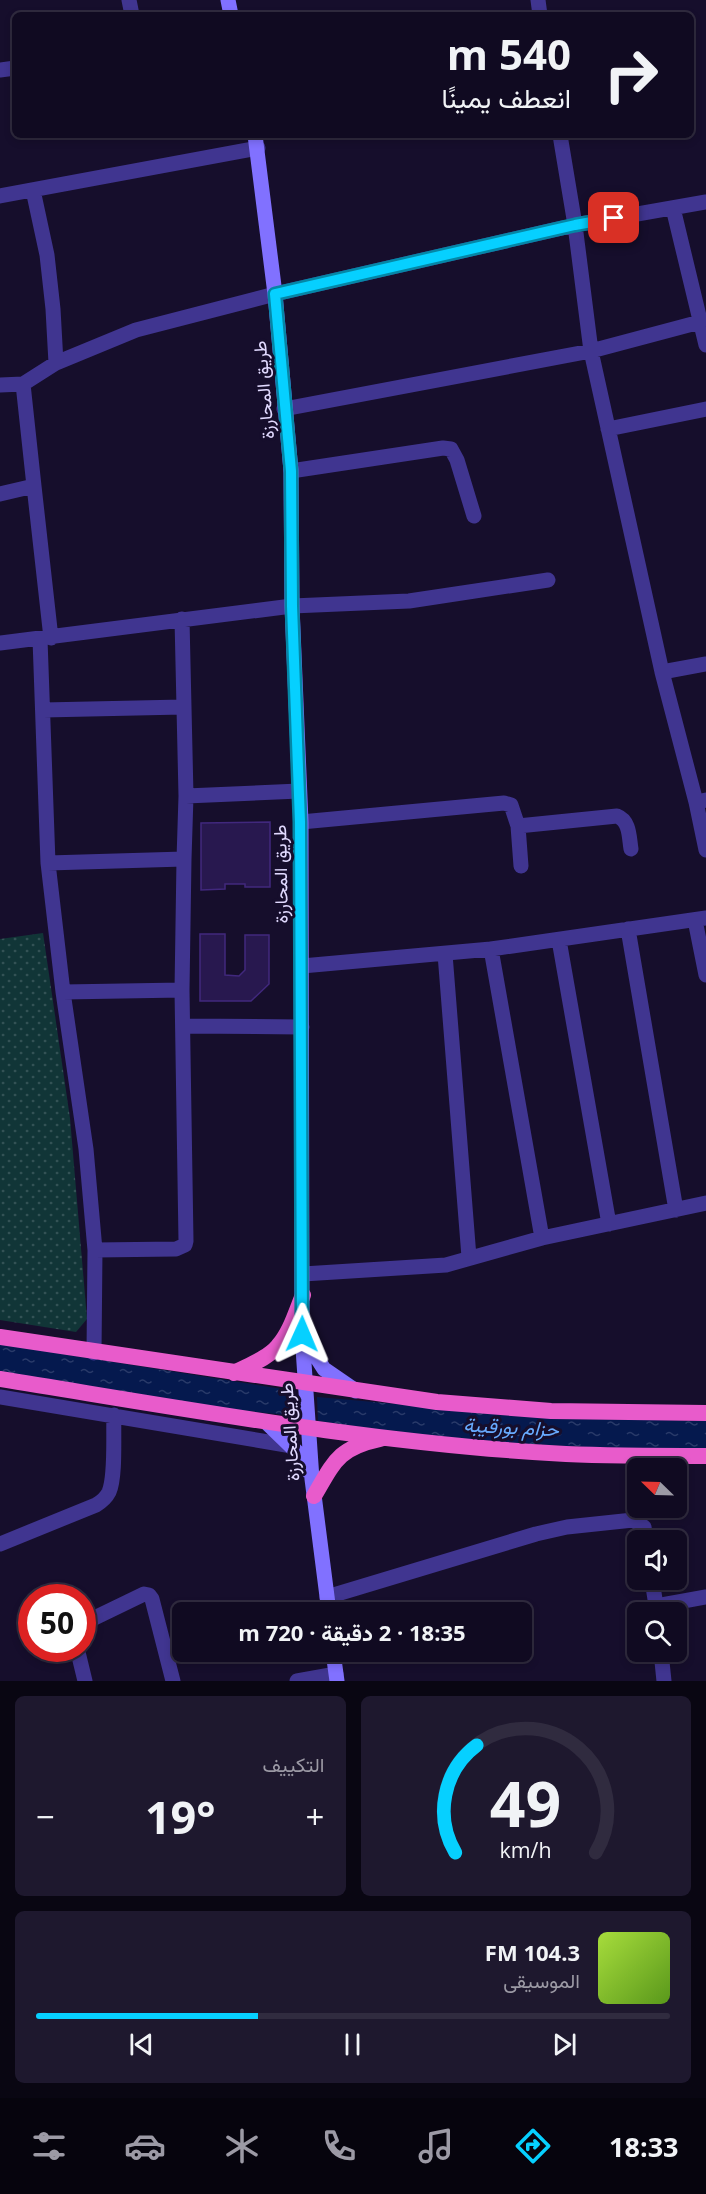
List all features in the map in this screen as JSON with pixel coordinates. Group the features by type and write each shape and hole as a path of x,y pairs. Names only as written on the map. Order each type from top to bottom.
{"highway":[{"path":"234,1373 271,1353 279,1346 303,1295"},
{"path":"0,1337 234,1373 307,1387 437,1402 551,1411 706,1413"},
{"path":"0,1379 266,1422 308,1425 388,1438 567,1454 706,1456"},
{"path":"313,1488 341,1454 369,1442 388,1438"}],"main road":[{"name":"طريق المحارزة","path":"256,142 275,294 291,471 292,606 300,822 302,966 302,1334 313,1488 328,1602"},
{"path":"302,1334 320,1364 356,1391"},
{"path":"266,1422 292,1446 303,1460 313,1488"},
{"path":"334,1662 336,1677"}],"street":[{"path":"560,138 575,225 591,351 662,672 701,801 706,850"},
{"path":"0,196 256,142"},
{"path":"33,190 47,255 56,363"},
{"path":"0,385 23,384 56,363 136,330 275,294 575,225 706,202"},
{"path":"673,208 706,345"},
{"path":"284,410 591,351 700,322"},
{"path":"23,384 46,638 42,710 48,863 63,993 84,1126 95,1250 94,1353"},
{"path":"608,429 706,409"},
{"path":"291,471 443,448 451,449 458,460 474,516"},
{"path":"0,494 34,486"},
{"path":"0,643 292,606 409,601 548,580"},
{"path":"95,1250 176,1249 181,1248 186,1241 182,990 186,796 182,620"},
{"path":"662,672 706,664"},
{"path":"42,710 183,707"},
{"path":"186,796 299,791"},
{"path":"300,822 504,803 511,805 518,826 521,866"},
{"path":"518,826 617,816 623,818 626,823 631,849"},
{"path":"48,863 184,859"},
{"path":"302,966 491,950 701,919 706,975"},
{"path":"628,929 675,1210"},
{"path":"559,940 609,1224"},
{"path":"491,950 542,1238"},
{"path":"445,954 468,1257"},
{"path":"63,993 182,990"},
{"path":"183,1026 302,1027"},
{"path":"303,1275 446,1265 542,1238 706,1203"},
{"path":"0,1397 292,1446"},
{"path":"0,1544 96,1506 105,1498 112,1478 114,1415"},
{"path":"337,1602 536,1533 558,1528 633,1520 644,1527 644,1530"},
{"path":"96,1617 144,1594 149,1594 173,1681"},
{"path":"685,1602 706,1597"},
{"path":"80,1662 85,1681"},
{"path":"662,1662 664,1681"},
{"path":"297,1681 336,1677"}],"green space":[{"path":"43,933 70,1118 87,1319 76,1332 0,1320 0,939"}],"water":[{"path":"0,1344 295,1391 296,1416 238,1410 0,1372"},
{"name":"حزام بورقيبة","path":"317,1397 554,1418 706,1421 706,1451 518,1443 432,1436 346,1425 318,1421"}],"building":[{"path":"270,822 270,887 225,884 225,889 201,890 201,823"},
{"path":"200,934 225,934 225,975 239,976 245,970 245,935 269,935 269,984 251,1001 200,1001"}],"route":[{"path":"302,1334 302,966 300,822 292,606 291,471 275,294 614,218"}]}
